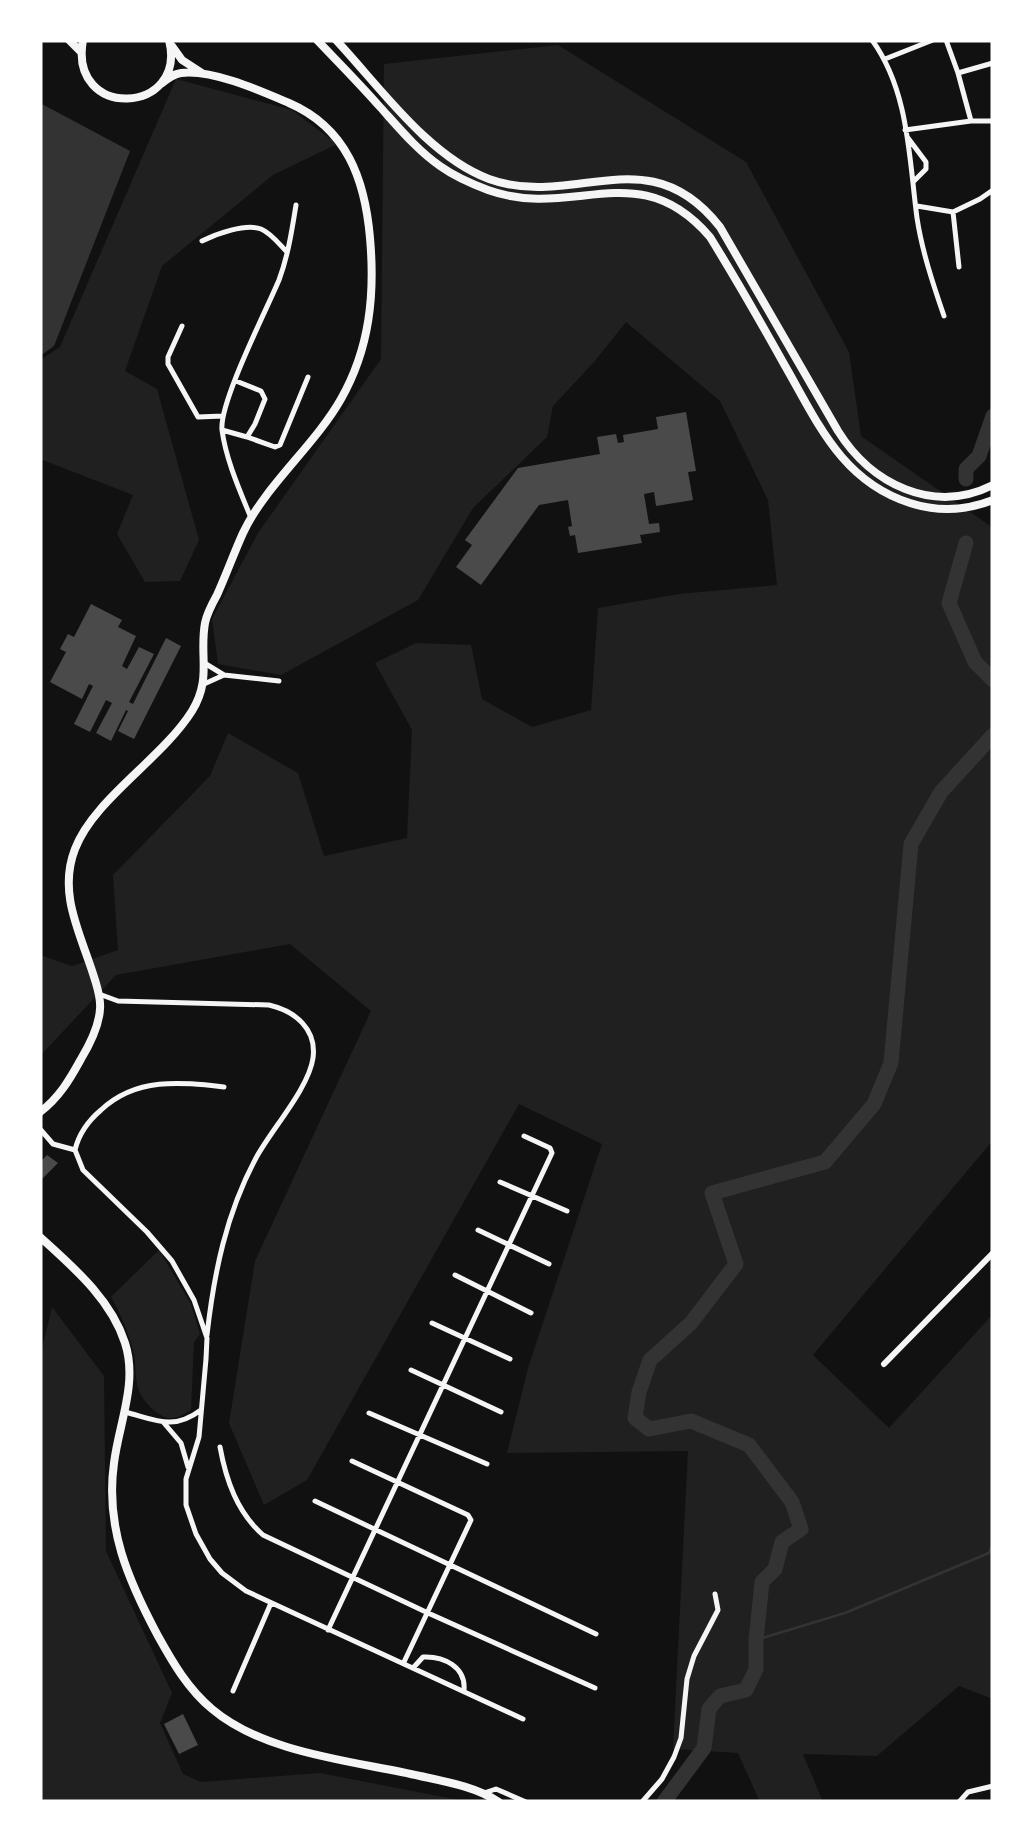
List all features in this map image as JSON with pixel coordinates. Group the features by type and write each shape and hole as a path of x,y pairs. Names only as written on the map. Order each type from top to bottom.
{"main road":[{"path":"69,40 80,52"},
{"path":"83,40 80,52 86,76 104,94 128,100 152,92 179,73 206,75"},
{"path":"317,40 418,148 463,179 523,198 552,200 638,192 678,208 710,237 830,443 858,475 900,500 928,508 967,509 993,500"},
{"path":"336,40 437,149 489,178 535,187 638,178 661,184 693,201 720,227 838,431 867,467 893,484 926,495 963,496 993,485"},
{"path":"161,84 172,58 170,42"},
{"path":"40,1112 60,1093 78,1065 94,1032 100,1006 70,905 73,853 87,826 193,709 206,664 206,618 251,518 336,407 358,363 372,302 368,212 363,188 334,135 318,118 286,102 206,75 182,60 170,42"},
{"path":"40,1237 96,1294 119,1327 126,1345 130,1370 112,1482 115,1535 129,1580 176,1666 198,1696 224,1718 274,1742 443,1780 500,1802"}],"street":[{"path":"872,40 897,88 916,206 944,316"},
{"path":"885,59 933,40"},
{"path":"946,40 970,120"},
{"path":"958,73 993,63"},
{"path":"905,133 970,120 993,121"},
{"path":"905,133 926,162 926,169 912,182"},
{"path":"916,206 954,212 993,190"},
{"path":"251,518 222,430 223,416 279,278 296,205"},
{"path":"954,212 959,266"},
{"path":"202,241 254,228 266,231 287,252"},
{"path":"182,326 168,364 198,417 223,416"},
{"path":"222,430 274,447 280,445 308,377"},
{"path":"236,382 265,395 256,424 247,437"},
{"path":"206,664 224,675 280,681"},
{"path":"203,684 224,675"},
{"path":"99,994 118,1001"},
{"path":"100,1006 118,1001 269,1005 290,1012 312,1039 314,1054 309,1072 254,1161 232,1210 216,1268 198,1446 188,1468 185,1492 196,1534 210,1559 234,1583 272,1603 523,1718"},
{"path":"207,1338 178,1269 147,1232 83,1170 75,1150 91,1120 122,1094 153,1084 184,1082 224,1087"},
{"path":"40,1129 53,1144 75,1150"},
{"path":"328,1630 552,1153 550,1148 524,1136"},
{"path":"500,1182 567,1211"},
{"path":"478,1230 549,1264"},
{"path":"884,1364 993,1253"},
{"path":"455,1275 531,1312"},
{"path":"432,1323 510,1360"},
{"path":"411,1370 502,1412"},
{"path":"124,1412 164,1423 185,1420 201,1410"},
{"path":"369,1413 488,1464"},
{"path":"164,1423 180,1443 188,1468"},
{"path":"220,1448 231,1489 254,1527 270,1539 595,1688"},
{"path":"352,1461 468,1514 472,1520 404,1664"},
{"path":"316,1501 596,1634"},
{"path":"642,1802 662,1780 674,1757 687,1679 694,1656 718,1610 715,1594"},
{"path":"232,1690 272,1603"},
{"path":"413,1668 423,1657 434,1657 460,1669 464,1691"},
{"path":"959,1802 968,1792 993,1786"},
{"path":"484,1794 496,1790 526,1802"}],"shaded area":[{"path":"558,45 746,162 849,352 861,436 993,528 993,1140 813,1355 889,1428 993,1314 993,1699 959,1686 877,1756 803,1754 823,1802 760,1802 738,1753 673,1749 688,1451 507,1453 528,1368 602,1144 519,1104 307,1480 264,1505 229,1423 255,1261 371,1011 290,944 116,975 40,1056 40,955 72,966 118,950 113,875 210,776 228,733 298,773 324,856 407,838 412,730 375,663 416,643 471,645 482,699 532,727 591,710 598,608 679,594 777,585 768,500 720,401 626,322 553,406 547,437 473,508 418,600 281,675 218,664 212,619 258,533 381,359 384,64"},
{"path":"176,79 292,110 337,144 273,175 162,266 125,371 157,389 199,540 180,581 145,582 117,534 133,495 40,459 40,360 60,347"},
{"path":"40,103 130,151 54,346 40,356"},
{"path":"159,1250 191,1304 200,1334 194,1342 191,1410 171,1418 155,1411 141,1395 131,1343 111,1297"},
{"path":"52,1307 104,1376 106,1551 172,1693 160,1723 183,1774 201,1782 320,1773 469,1802 40,1802 40,1357"}],"building":[{"path":"686,412 696,471 688,472 693,500 656,506 654,492 644,494 649,524 659,523 660,532 640,535 642,543 578,553 575,535 570,536 568,527 572,526 568,500 539,505 481,585 456,567 472,545 465,540 518,468 600,454 597,437 616,434 618,443 624,442 623,435 658,429 656,417"},
{"path":"91,604 122,620 118,627 136,636 122,666 127,669 139,647 154,654 129,702 133,704 166,638 181,646 134,739 118,731 126,710 111,741 96,733 112,703 106,700 90,732 74,724 93,686 89,684 82,699 50,682 66,652 60,649 68,634 74,637"},
{"path":"47,1155 58,1163 40,1181 40,1162"},
{"path":"183,1714 198,1745 179,1754 164,1724"}],"waterway":[{"path":"966,479 966,469 979,456 993,416"},
{"path":"966,543 949,603 975,662 993,680"},
{"path":"664,1802 704,1748 709,1709 720,1696 746,1690 756,1669 762,1582 775,1569 782,1542 801,1529 792,1502 749,1445 691,1421 649,1429 635,1418 639,1392 650,1360 691,1323 736,1264 712,1193 825,1162 874,1104 891,1063 911,844 941,792 993,735"},
{"path":"756,1640 845,1613 989,1553 993,1543"}]}
